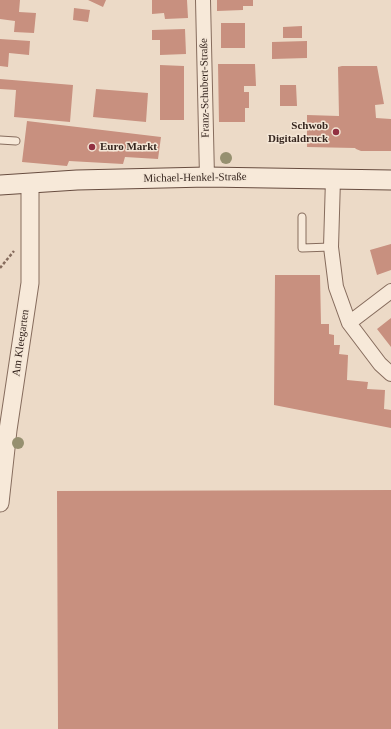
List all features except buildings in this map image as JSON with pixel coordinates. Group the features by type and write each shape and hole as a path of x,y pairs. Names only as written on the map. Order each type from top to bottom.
{"main road":[{"name":"Michael-Henkel-Straße","path":"0,185 207,177 391,180"}],"street":[{"name":"Franz-Schubert-Straße","path":"203,0 207,177"},
{"path":"333,179 331,247 336,287 349,323 380,364 391,374"},
{"name":"Am Kleegarten","path":"0,503 4,430 30,283 30,183"},
{"path":"349,323 391,290"}],"lane":[{"path":"0,140 16,141"},
{"path":"302,217 302,248 331,247"}],"place":[{"name":"Schwob Digitaldruck","path":"336,132"},
{"name":"Euro Markt","path":"92,147"}]}
